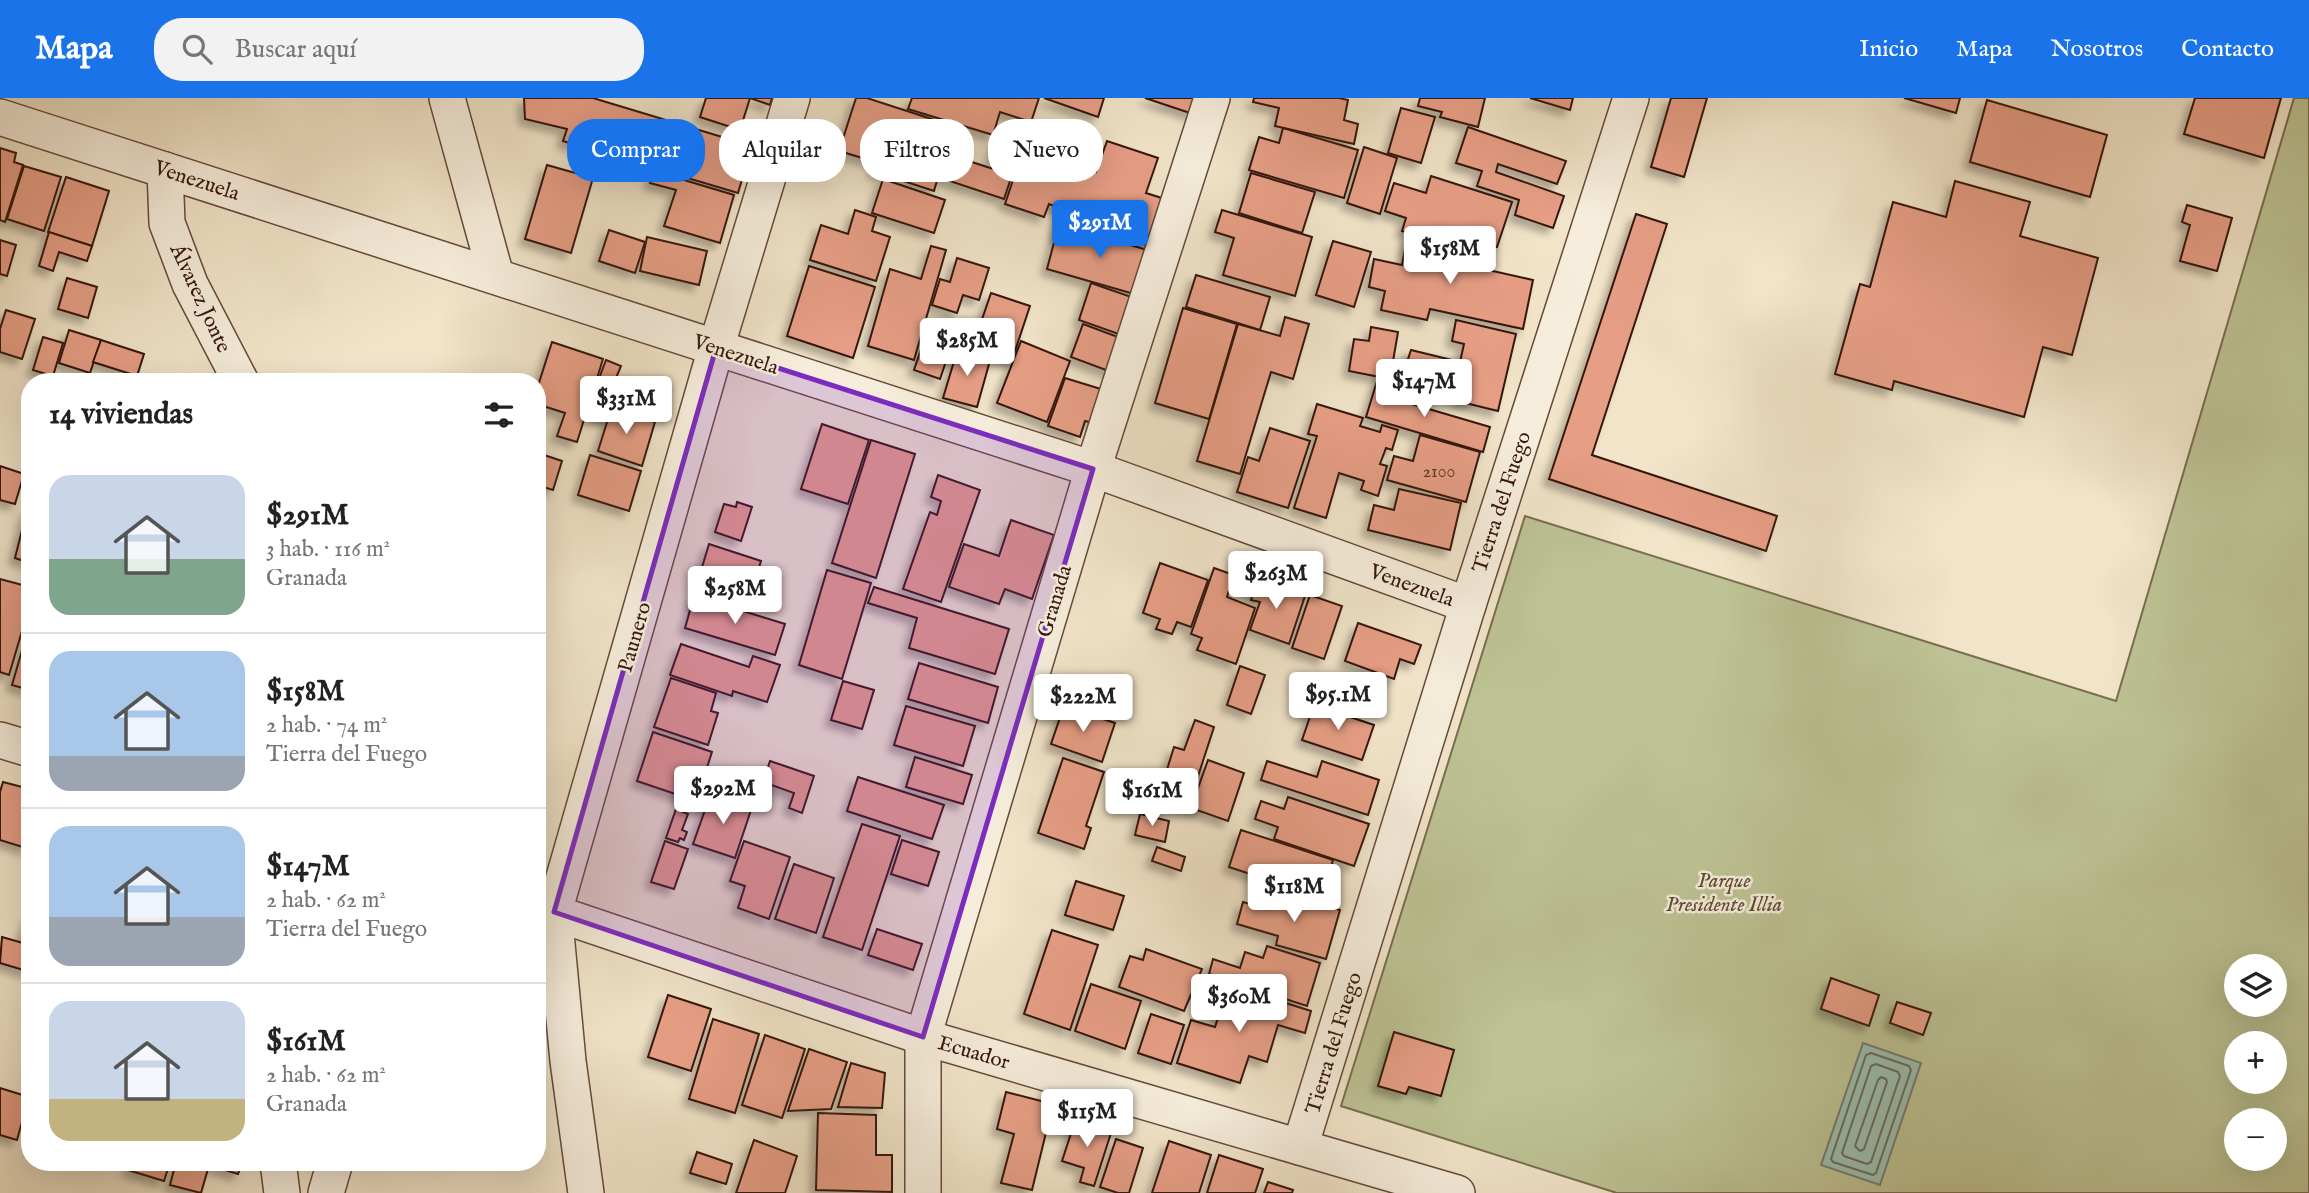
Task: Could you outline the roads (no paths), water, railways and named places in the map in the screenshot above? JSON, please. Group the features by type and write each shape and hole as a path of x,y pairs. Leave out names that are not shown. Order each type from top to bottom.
{"street":[{"path":"447,98 496,276"},
{"name":"Paunero","path":"546,905 792,98"},
{"name":"Granada","path":"923,1193 923,1037 1093,469 1212,98"},
{"name":"Tierra del Fuego","path":"1300,1147 1468,605 1631,98"},
{"name":"Venezuela","path":"0,117 1093,469 1468,605"},
{"name":"Álvarez Jonte","path":"165,170 167,223 190,284 236,373"},
{"path":"0,740 21,746"},
{"name":"Ecuador","path":"546,916 923,1037 1457,1193"},
{"path":"546,933 568,1061 586,1193"},
{"path":"279,1171 282,1193"},
{"path":"326,1193 332,1171"}],"water":[{"path":"1863,1043 1921,1063 1880,1185 1821,1165"}],"park label":[{"name":"Parque Presidente Illia","path":"1724,892"}]}
